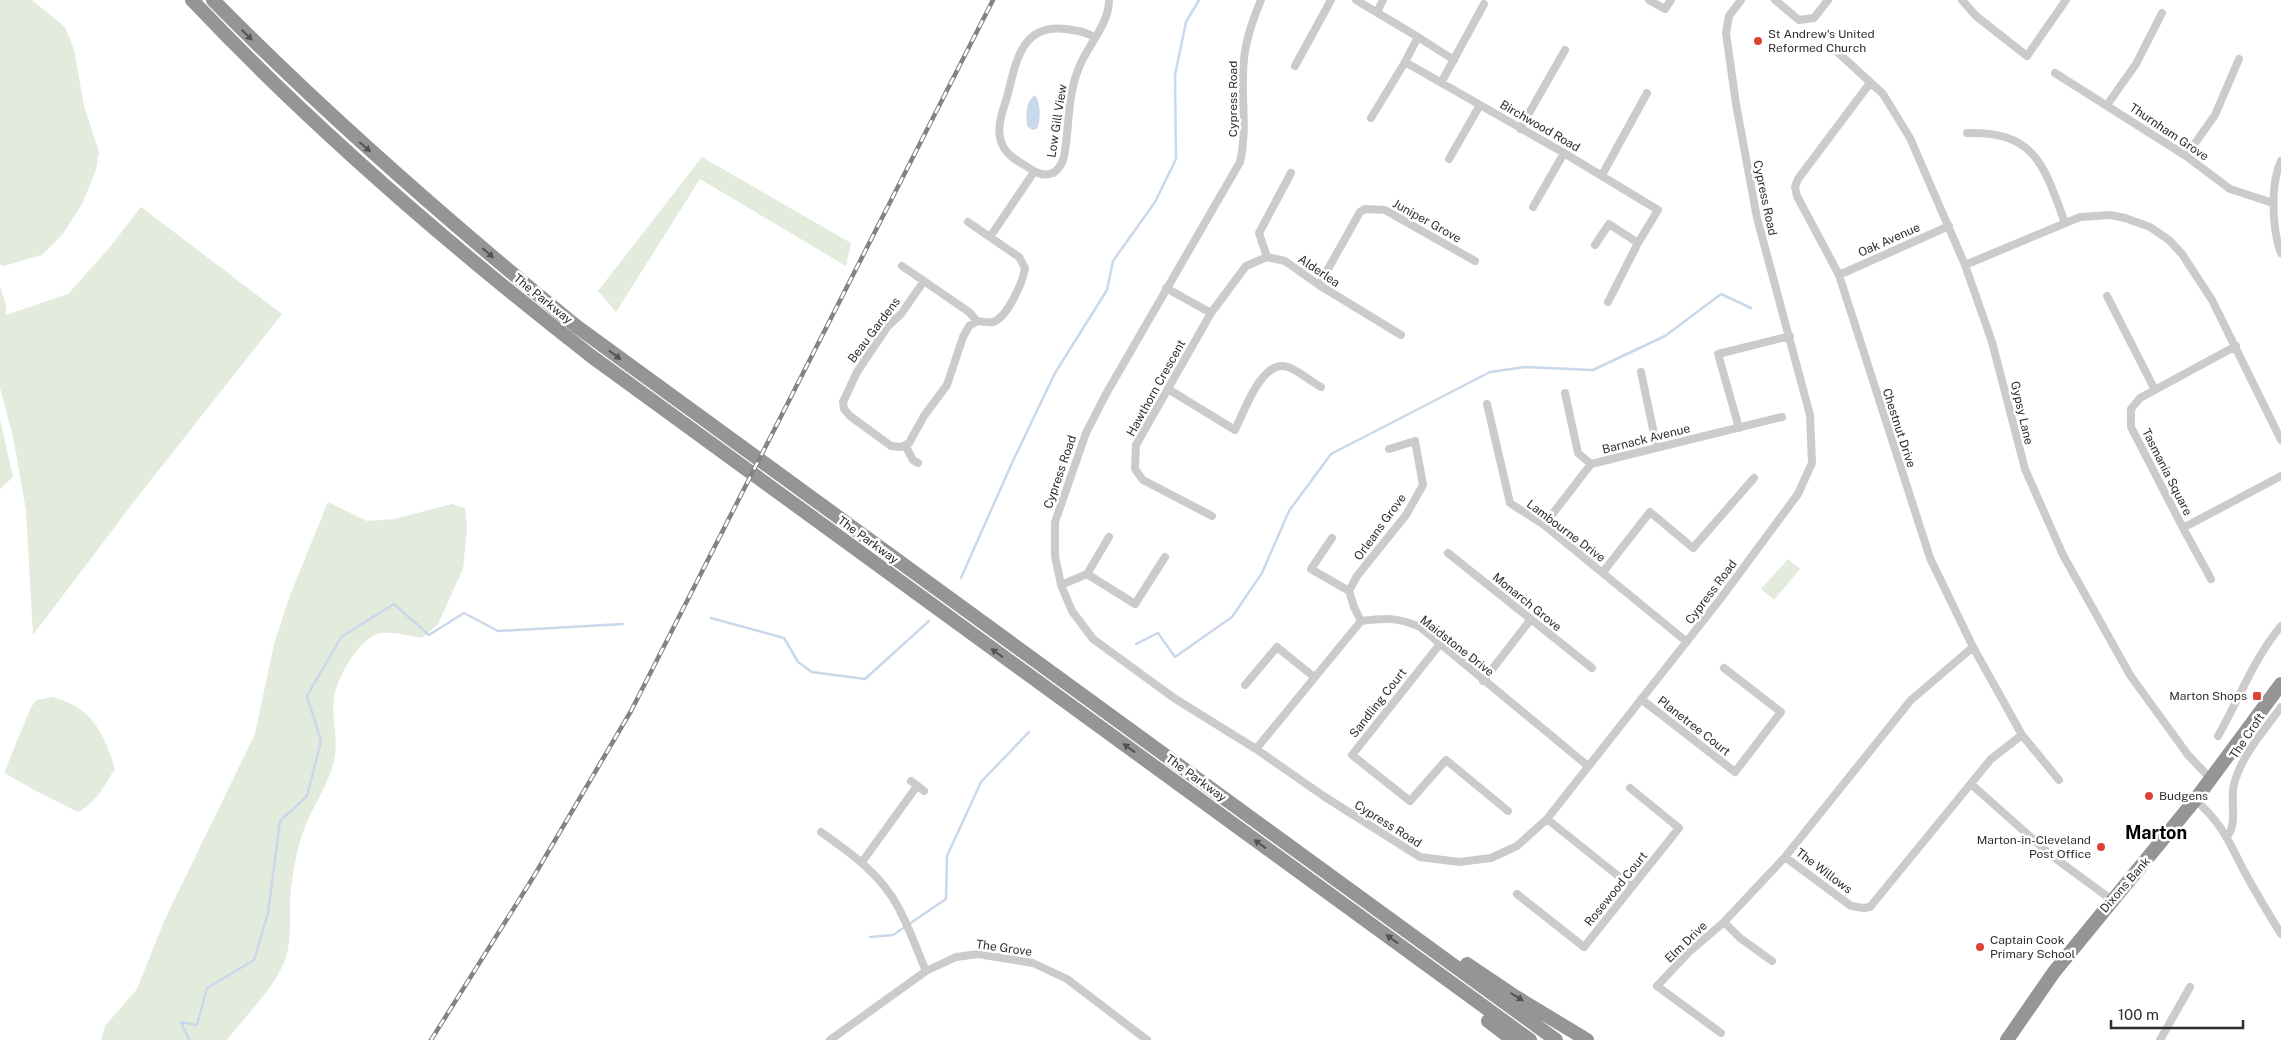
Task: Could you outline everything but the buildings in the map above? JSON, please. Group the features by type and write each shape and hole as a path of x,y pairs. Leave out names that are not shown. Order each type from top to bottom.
{"highway":[{"name":"The Parkway","path":"192,0 289,96 398,197 511,293 591,356 1530,1040"},
{"name":"The Parkway","path":"213,0 342,127 495,260 576,326 1556,1040"},
{"name":"Dixons Bank","path":"2007,1040 2054,972 2195,800 2281,684"},
{"path":"1415,938 1458,957 1516,997 1587,1040"},
{"path":"1420,960 1513,1040"}],"street":[{"name":"Low Gill View","path":"1095,38 1088,32 1058,28 1046,30 1034,34 1019,52 999,130 1003,146 1009,154 1034,172 1048,175 1058,171 1063,163 1074,81 1078,68 1095,38 1108,13 1109,0"},
{"name":"Cypress Road","path":"1261,0 1251,26 1244,59 1244,142 1240,162 1166,288 1086,433 1055,522 1055,556 1061,585 1072,611 1093,639 1181,702 1420,857 1460,862 1491,858 1517,846 1547,819 1686,642 1798,494 1812,463 1810,415 1790,336 1756,218 1736,104 1726,33 1729,16 1740,0"},
{"path":"1294,66 1331,0"},
{"path":"1356,0 1454,60"},
{"path":"1377,12 1383,0"},
{"path":"1649,0 1665,9 1671,0"},
{"path":"1775,0 1799,20 1814,18 1828,0"},
{"path":"1962,0 1976,16 2028,56 2066,0"},
{"path":"1441,83 1484,4"},
{"path":"2107,104 2136,64 2162,13"},
{"path":"1372,118 1406,62 1418,37"},
{"name":"Gypsy Lane","path":"1832,47 1883,94 1910,138 1965,265 1992,342 2025,469 2063,555 2130,675 2188,754 2210,778"},
{"path":"1520,129 1565,50"},
{"path":"2186,156 2215,115 2240,59"},
{"name":"Birchwood Road","path":"1406,62 1564,153 1658,210 1638,243 1608,302"},
{"name":"Thurnham Grove","path":"2056,73 2186,156 2230,189 2272,203"},
{"name":"Chestnut Drive","path":"1870,83 1798,179 1795,187 1797,196 1839,275 1930,558 1973,646 2022,735 2059,780"},
{"path":"1602,176 1647,93"},
{"path":"1449,159 1480,105"},
{"path":"1967,133 1988,132 2025,144 2036,156 2053,190 2065,223"},
{"path":"1533,207 1564,153"},
{"path":"2281,161 2272,203 2281,253"},
{"path":"990,237 1034,172"},
{"path":"1166,288 1211,313 1246,266 1267,257 1259,233 1291,173"},
{"name":"Juniper Grove","path":"1319,285 1360,212 1365,209 1385,210 1475,261"},
{"path":"1965,265 2080,218 2110,215 2150,227 2169,240 2193,270 2236,346 2281,440"},
{"path":"918,464 913,460 905,445 947,385 962,337 969,326 977,321 994,321 1001,318 1009,308 1024,272 1019,257 968,222"},
{"path":"1595,245 1609,224 1638,243"},
{"name":"Oak Avenue","path":"1839,275 1949,226"},
{"name":"Alderlea","path":"1267,257 1285,261 1319,285 1401,335"},
{"path":"902,266 969,312 977,321"},
{"name":"Beau Gardens","path":"905,445 891,446 850,416 844,409 843,402 857,372 888,326 899,317 924,281"},
{"path":"2107,296 2154,388"},
{"name":"Hawthorn Crescent","path":"1211,313 1136,445 1135,469 1143,480 1212,516"},
{"path":"1739,428 1718,354 1790,336"},
{"name":"Tasmania Square","path":"2236,346 2154,388 2134,403 2129,418 2131,427 2183,528 2281,476"},
{"path":"1168,389 1235,430 1262,376 1273,368 1286,366 1321,387"},
{"path":"1641,372 1657,448"},
{"path":"1565,393 1578,453 1591,464"},
{"name":"Lambourne Drive","path":"1488,404 1510,503 1544,525 1686,642"},
{"name":"Barnack Avenue","path":"1544,525 1591,464 1782,417"},
{"name":"Orleans Grove","path":"1349,591 1357,576 1406,515 1423,485 1415,441 1389,449"},
{"path":"1602,572 1650,512 1693,548 1754,478"},
{"path":"2183,528 2211,579"},
{"path":"1061,585 1087,574 1109,537"},
{"path":"1256,749 1361,621 1349,591 1311,569 1332,538"},
{"name":"Monarch Grove","path":"1448,553 1592,668"},
{"path":"1087,574 1135,604 1165,557"},
{"name":"Maidstone Drive","path":"1361,621 1386,617 1406,621 1420,627 1588,766"},
{"path":"1484,681 1531,619"},
{"path":"2229,738 2220,734 2243,687 2272,637 2281,626"},
{"name":"Sandling Court","path":"1440,644 1352,755 1410,801 1446,760 1508,811"},
{"name":"The Willows","path":"1973,646 1911,700 1785,857 1851,906 1870,907 1992,759 2022,735"},
{"path":"1244,685 1277,647 1314,677"},
{"name":"Planetree Court","path":"1641,699 1735,772 1781,712 1724,668"},
{"name":"The Croft","path":"2228,836 2234,826 2231,801 2239,767 2281,707"},
{"path":"862,862 921,788 911,780"},
{"path":"1971,784 2052,856 2112,900"},
{"name":"Rosewood Court","path":"1517,894 1584,948 1679,828 1630,788"},
{"path":"2195,800 2212,814 2228,836 2249,880 2281,934"},
{"path":"1547,819 1632,887"},
{"path":"821,832 862,862 893,900 905,922 926,971"},
{"name":"Elm Drive","path":"1721,1033 1657,986 1689,952 1724,922 1785,857"},
{"path":"1724,922 1740,938 1772,961"},
{"name":"The Grove","path":"830,1040 926,971 944,962 968,954 1033,963 1067,979 1147,1040"},
{"path":"2160,1040 2190,987"}],"green space":[{"path":"0,0 32,0 65,27 74,49 84,106 99,152 96,170 82,204 62,235 42,255 3,266 0,265"},
{"path":"702,157 851,243 846,266 700,179 616,312 598,291"},
{"path":"141,207 282,314 139,495 33,635 26,510 13,437 0,388 0,287 6,304 6,315 68,294 110,247"},
{"path":"0,419 13,477 0,489"},
{"path":"328,502 367,521 394,519 452,504 465,508 467,528 463,569 438,624 422,638 388,633 377,634 363,644 343,671 333,705 336,748 333,764 307,822 295,863 290,898 289,938 286,958 277,977 264,996 227,1040 101,1040 105,1026 137,989 165,919 255,734 274,644 290,595"},
{"path":"1788,559 1800,569 1774,600 1761,589"},
{"path":"52,697 77,707 94,723 101,733 115,769 91,803 78,812 4,773 31,707 37,700"}],"water":[{"path":"1035,95 1040,116 1037,129 1032,130 1027,126 1026,113 1029,101"}],"waterway":[{"path":"961,578 1012,463 1055,373 1107,290 1113,261 1155,202 1176,159 1175,75 1186,22 1199,0"},
{"path":"1136,644 1158,633 1175,657 1232,617 1262,573 1289,511 1331,454 1490,372 1525,367 1593,370 1665,336 1721,294 1751,308"},
{"path":"189,1040 181,1022 197,1025 207,988 254,960 268,913 280,821 307,796 321,741 307,696 341,637 394,604 429,635 464,613 498,631 623,624"},
{"path":"711,618 784,638 798,662 812,672 865,679 929,621"},
{"path":"870,937 893,935 946,899 947,856 981,782 1029,732"}],"railway":[{"path":"431,1040 534,876 631,711 993,0"}],"place":[{"name":"St Andrew's United Reformed Church","path":"1758,41"},
{"name":"Marton Shops","path":"2257,696"},
{"name":"Budgens","path":"2149,796"},
{"name":"Marton-in-Cleveland Post Office","path":"2101,847"},
{"name":"Captain Cook Primary School","path":"1980,947"}],"district":[{"name":"Marton","path":"2156,833"}]}
